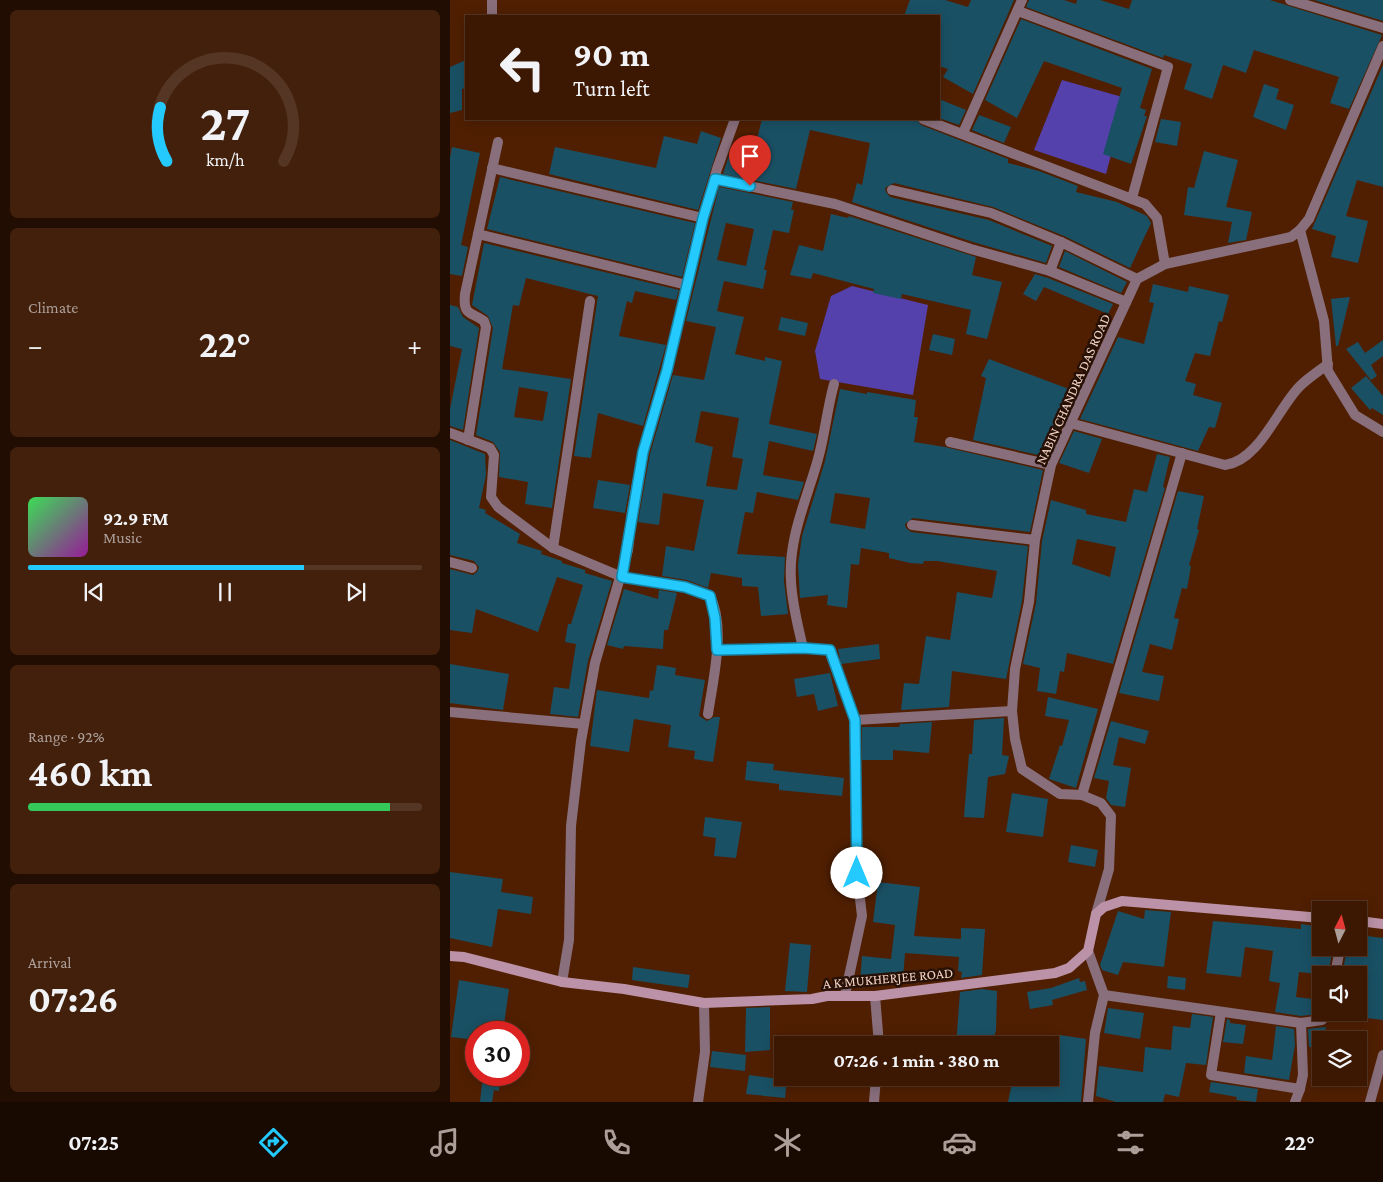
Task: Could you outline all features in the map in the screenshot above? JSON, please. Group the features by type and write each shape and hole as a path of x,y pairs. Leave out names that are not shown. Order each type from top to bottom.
{"street":[{"path":"492,0 492,15"},
{"path":"963,133 1022,0"},
{"path":"1290,0 1383,28"},
{"path":"1018,11 1168,67 1132,198"},
{"path":"892,190 990,213 1062,242 1137,279 1164,264 1282,239 1300,230 1309,219 1383,46"},
{"path":"562,982 569,940 571,826 584,724 596,663 622,577 643,452 667,370 703,218 735,120"},
{"path":"926,120 1145,204 1157,218 1164,264"},
{"path":"468,440 486,327 484,322 472,316 464,307 498,142"},
{"path":"492,168 703,218"},
{"path":"715,179 835,204 971,250 1050,271 1126,302"},
{"path":"1300,230 1324,321 1328,372 1355,415 1383,432"},
{"path":"478,234 687,285"},
{"path":"1050,271 1062,242"},
{"name":"NABIN CHANDRA DAS ROAD","path":"1096,914 1109,869 1111,816 1101,803 1082,795 1060,794 1022,769 1012,711 1015,669 1029,602 1035,540 1051,466 1137,279"},
{"path":"552,548 590,301"},
{"path":"1070,423 1225,465 1235,464 1252,450 1300,386 1328,364"},
{"path":"803,648 792,589 792,554 796,531 819,457 825,414 834,384"},
{"path":"450,433 490,448 494,455 491,496 498,507 552,548 622,577 685,587 710,596 715,618 717,650 708,714"},
{"path":"950,442 1051,466"},
{"path":"1082,795 1182,454"},
{"path":"912,525 1035,540"},
{"path":"450,562 472,568"},
{"path":"717,650 803,648 830,650 855,720 857,873 862,916 845,995"},
{"path":"855,720 1012,711"},
{"path":"450,712 584,724"},
{"path":"1088,1102 1095,1033 1104,995 1088,951 1096,914 1104,907 1122,901 1312,917"},
{"path":"1368,922 1383,924"},
{"name":"A K MUKHERJEE ROAD","path":"450,956 464,957 562,982 624,989 704,1003 812,999 845,995 875,996 1055,973 1069,968 1088,951"},
{"path":"1104,995 1301,1023 1315,1021"},
{"path":"875,996 878,1036"},
{"path":"698,1102 705,1052 704,1003"},
{"path":"1221,1012 1211,1075 1300,1089"},
{"path":"1295,1102 1300,1089 1302,1075 1301,1023"},
{"path":"1370,1102 1383,1055"},
{"path":"874,1102 875,1086"}],"shaded area":[{"path":"1062,80 1126,98 1106,174 1034,150"},
{"path":"852,286 928,305 913,395 820,379 815,351 831,296"}],"building":[{"path":"910,0 945,0 968,7 971,0 1014,0 973,94 943,77 948,69 940,66 940,15 904,15"},
{"path":"1029,0 1064,0 1076,4 1077,0 1100,0 1129,9 1132,0 1270,0 1382,35 1349,109 1330,103 1339,77 1254,50 1246,73 1223,65 1212,99 1184,89 1192,64 1164,55 1163,58 1026,7"},
{"path":"1314,0 1383,0 1383,21"},
{"path":"1021,19 1152,69 1140,108 1146,110 1144,116 1147,116 1131,164 1103,154 1122,88 1044,61 1017,118 985,100"},
{"path":"465,60 465,88 462,89 462,110 450,113 450,67"},
{"path":"1383,65 1383,187 1357,180 1346,216 1368,221 1358,263 1331,257 1336,236 1312,229"},
{"path":"1264,84 1279,89 1276,99 1294,105 1286,130 1253,117"},
{"path":"940,99 966,110 959,125 940,118"},
{"path":"979,115 1011,127 1004,143 972,130"},
{"path":"1161,119 1181,122 1177,146 1155,142"},
{"path":"762,120 917,120 921,125 1008,159 1008,163 1039,171 1078,186 1076,192 1117,202 1147,216 1151,223 1130,268 1064,236 993,207 894,183 885,188 890,197 989,220 1052,246 1046,263 973,242 852,202 857,183 862,185 870,143 810,130 796,189 723,174 732,146 754,151"},
{"path":"701,131 721,138 698,210 549,174 555,147 656,168 664,136 697,144"},
{"path":"452,147 480,153 461,245 468,247 462,276 450,274 450,157"},
{"path":"1204,151 1238,160 1226,207 1252,212 1246,240 1228,243 1232,222 1184,215 1188,187 1194,188"},
{"path":"500,177 695,223 682,277 487,229"},
{"path":"719,187 793,202 791,210 794,210 789,233 773,230 764,270 767,270 763,289 724,281 717,311 744,317 735,354 765,361 765,357 782,361 769,424 817,434 813,451 769,441 763,475 804,482 798,500 757,492 753,513 745,512 737,554 785,557 784,581 788,614 761,616 758,587 742,586 742,578 711,573 708,588 687,580 662,576 666,546 694,551 704,500 663,493 659,525 638,522 650,454 673,375 704,380 716,327 686,321","holes":["726,223 754,229 746,266 717,260","701,411 739,418 732,457 743,459 737,490 706,486 713,447 695,442"]},
{"path":"831,214 848,218 849,216 976,257 972,275 1002,282 987,339 966,334 971,310 902,294 901,299 873,293 874,289 813,273 811,279 790,275 799,245 823,251"},
{"path":"484,243 679,290 676,300 635,291 632,303 627,301 619,336 666,345 643,426 598,413 591,458 574,456 598,296 526,278 519,306 513,305 502,369 571,379 552,508 525,504 528,482 499,477 500,452 493,442 476,435 493,328 488,316 472,305","holes":["519,387 548,392 543,421 514,417"]},
{"path":"1065,251 1127,282 1121,293 1059,267"},
{"path":"1035,274 1113,304 1108,314 1044,287 1036,301 1023,294"},
{"path":"1153,284 1188,292 1189,286 1229,295 1222,322 1219,321 1210,356 1195,353 1185,381 1196,384 1193,395 1222,403 1215,428 1209,427 1198,451 1080,419 1118,337 1144,344 1154,303 1149,302"},
{"path":"1350,297 1338,346 1336,346 1331,299"},
{"path":"450,305 458,307 463,317 479,328 463,430 450,426 450,409 462,349 450,346"},
{"path":"781,317 808,323 805,336 778,330"},
{"path":"933,334 955,339 952,355 929,350"},
{"path":"1383,340 1383,356 1371,365 1377,376 1371,380 1346,349 1358,342 1365,353"},
{"path":"989,359 1077,392 1047,457 973,440 986,378 981,376"},
{"path":"1366,376 1383,396 1383,415 1372,408 1370,410 1351,388"},
{"path":"840,389 916,400 914,417 918,417 914,442 945,447 1043,470 1030,532 913,518 905,524 906,528 911,532 1028,546 1022,601 1006,679 952,671 949,707 901,710 904,683 919,684 926,636 950,640 957,592 992,598 997,571 937,561 924,561 923,564 910,563 889,558 889,553 861,548 859,565 851,564 847,608 827,605 828,595 800,598 798,565 802,536 825,461","holes":["835,493 870,498 865,529 830,523"]},
{"path":"1074,431 1102,439 1089,473 1059,463"},
{"path":"450,440 485,454 486,475 479,508 486,510 485,513 520,534 517,543 542,551 541,554 585,570 585,573 612,581 588,661 578,717 550,714 554,687 569,689 576,644 565,642 568,624 571,624 583,585 557,577 538,632 476,609 472,633 450,630 450,569 473,575 479,567 474,561 450,555"},
{"path":"1157,454 1170,457 1163,487 1165,488 1113,664 1067,653 1064,672 1060,671 1056,694 1037,691 1040,668 1023,664 1036,603 1042,541 1051,500 1086,510 1086,514 1126,522 1134,489 1147,492","holes":["1077,539 1116,547 1110,577 1072,564"]},
{"path":"598,480 630,485 625,513 593,508"},
{"path":"1178,491 1204,496 1197,529 1199,530 1189,565 1191,566 1187,589 1182,588 1174,618 1179,619 1172,650 1150,644 1142,672 1164,676 1159,701 1119,693"},
{"path":"624,589 658,599 659,590 677,593 668,630 664,630 663,649 624,646 623,649 607,645"},
{"path":"879,644 880,659 841,664 838,649"},
{"path":"450,664 509,674 503,710 450,703"},
{"path":"657,665 676,668 675,675 705,680 699,716 707,721 714,717 720,717 713,762 694,759 695,751 668,747 671,725 634,719 629,752 590,746 597,690 649,698 650,690 653,691"},
{"path":"830,673 838,706 818,711 814,694 797,697 794,679"},
{"path":"1048,697 1098,709 1076,788 1049,779 1060,745 1062,746 1069,720 1045,716"},
{"path":"1004,718 1002,755 1009,756 1005,774 988,777 984,818 964,817 974,720"},
{"path":"1111,721 1149,731 1145,744 1119,737 1113,765 1131,768 1125,807 1111,805 1106,798 1109,781 1094,778"},
{"path":"932,722 929,753 893,750 893,760 862,760 862,727 899,727 900,724"},
{"path":"747,761 774,764 773,770 844,778 842,796 779,790 779,784 745,780"},
{"path":"1012,793 1048,799 1043,837 1006,832"},
{"path":"705,817 742,822 736,858 714,856 716,838 703,836"},
{"path":"1071,845 1098,850 1095,867 1068,862"},
{"path":"450,872 503,879 501,892 533,897 531,914 498,909 492,947 450,938"},
{"path":"878,882 920,887 914,936 961,939 961,928 985,929 982,975 961,978 962,972 958,971 959,957 905,953 903,978 884,977 884,985 860,983 862,956 891,959 895,925 873,922"},
{"path":"1145,910 1171,912 1164,967 1123,962 1118,975 1102,970 1100,965 1118,911 1144,919"},
{"path":"1213,921 1301,929 1301,924 1312,926 1312,956 1332,956 1330,966 1312,966 1312,973 1299,972 1296,997 1312,999 1312,1015 1301,1016 1275,1012 1280,983 1269,981 1273,951 1245,947 1241,977 1206,973"},
{"path":"1368,936 1383,938 1383,1020 1367,1018 1367,966 1344,966 1346,956 1368,956"},
{"path":"790,943 811,945 807,992 785,991"},
{"path":"633,967 690,975 688,988 632,980"},
{"path":"1168,976 1186,978 1185,990 1167,988"},
{"path":"1079,978 1080,982 1085,981 1087,990 1052,1000 1053,1005 1030,1009 1027,992 1051,988"},
{"path":"459,980 509,989 505,1021 465,1021 465,1039 451,1037"},
{"path":"982,989 997,991 994,1036 957,1036 960,992"},
{"path":"770,1007 770,1050 745,1052 746,1008"},
{"path":"1108,1008 1144,1013 1140,1039 1104,1033"},
{"path":"1192,1014 1213,1017 1206,1065 1186,1063 1179,1097 1165,1094 1163,1102 1116,1102 1096,1096 1099,1066 1143,1072 1145,1047 1171,1050 1173,1026 1190,1028"},
{"path":"1227,1019 1230,1020 1230,1023 1246,1025 1243,1044 1223,1042"},
{"path":"1276,1026 1294,1029 1295,1045 1289,1080 1244,1073 1246,1056 1272,1060"},
{"path":"1326,1027 1325,1031 1312,1031 1312,1047 1309,1047 1308,1029"},
{"path":"1060,1035 1086,1039 1081,1102 1008,1102 1011,1086 1059,1086"},
{"path":"712,1051 746,1055 745,1071 710,1067"},
{"path":"749,1075 774,1078 774,1086 786,1086 785,1098 746,1094"},
{"path":"1211,1082 1258,1089 1256,1102 1236,1100 1237,1097 1209,1092"},
{"path":"482,1086 499,1086 499,1091 494,1090 492,1102 480,1102"}],"route":[{"path":"750,186 715,179 703,218 667,370 643,452 622,577 685,587 710,596 715,618 717,650 803,648 830,650 855,720 857,873"}]}
